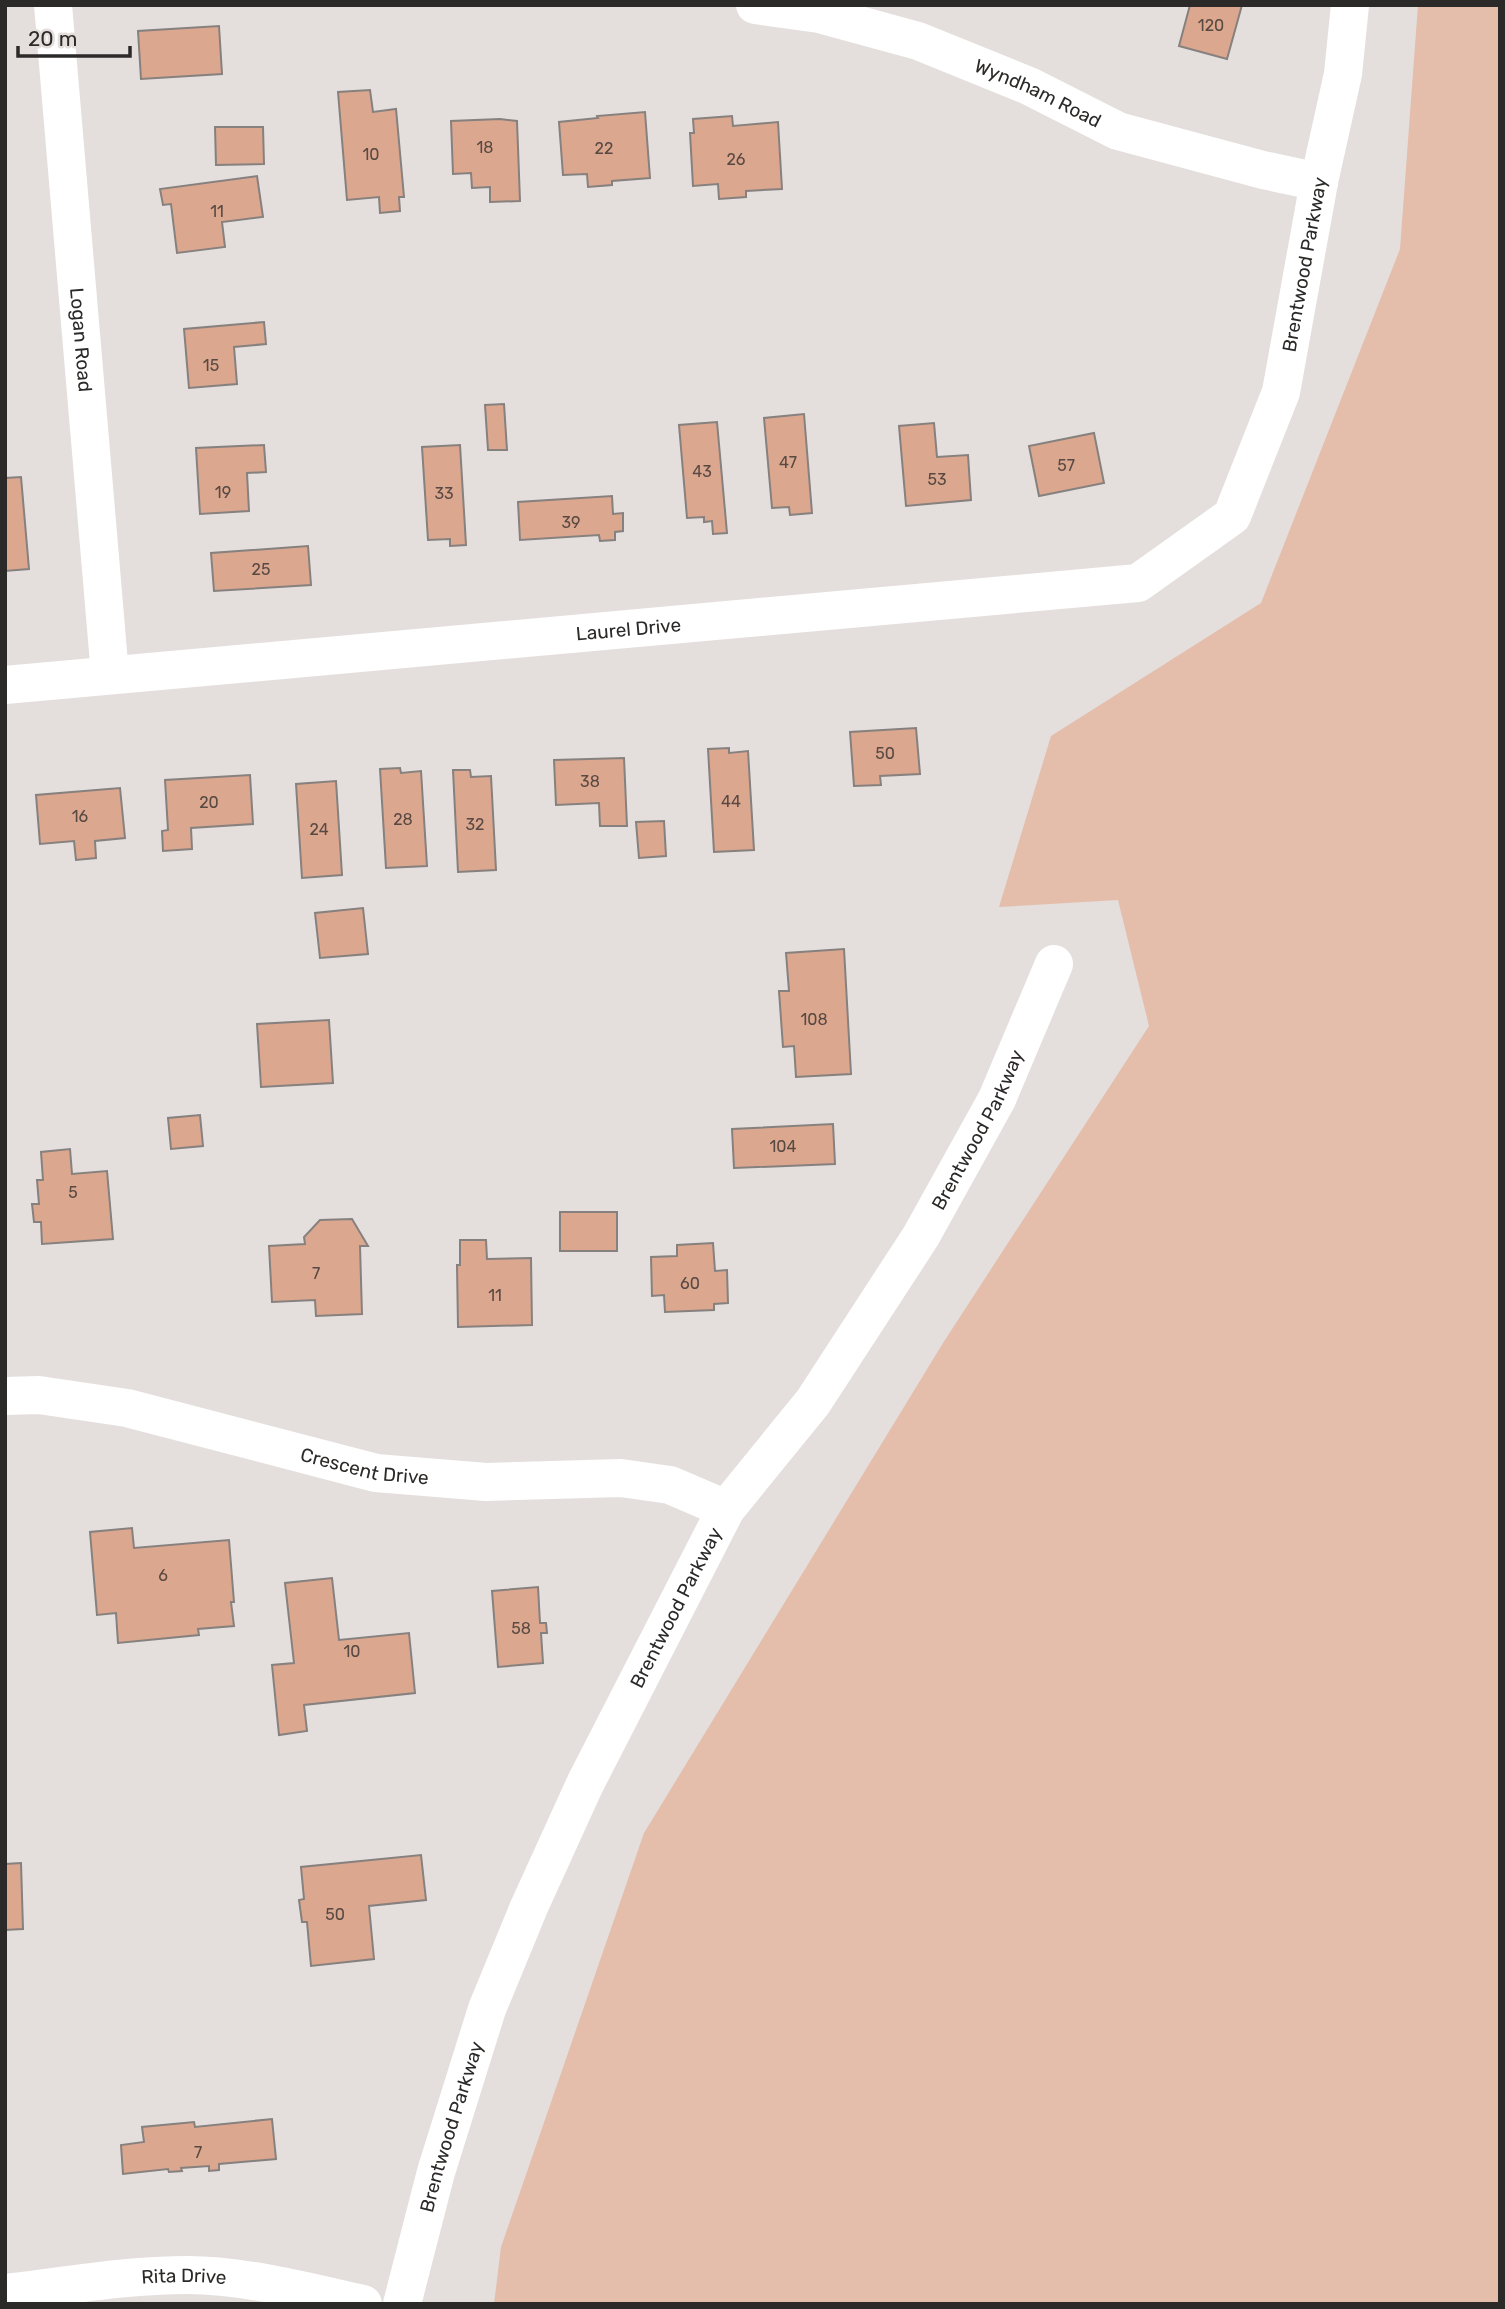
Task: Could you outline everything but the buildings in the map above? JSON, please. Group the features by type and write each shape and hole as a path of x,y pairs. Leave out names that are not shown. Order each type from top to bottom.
{"street":[{"name":"Logan Road","path":"53,5 110,675"},
{"name":"Wyndham Road","path":"755,5 819,14 918,41 1029,86 1118,131 1320,182"},
{"name":"Brentwood Parkway","path":"1232,516 1280,392 1343,74 1350,5"},
{"name":"Laurel Drive","path":"5,685 1138,583 1232,516"},
{"name":"Brentwood Parkway","path":"401,2304 436,2172 487,2009 585,1784 726,1509 813,1402 921,1236 997,1099 1054,964"},
{"name":"Crescent Drive","path":"5,1396 39,1395 127,1408 376,1474 486,1482 621,1478 670,1485 726,1509"},
{"name":"Rita Drive","path":"5,2293 125,2277 191,2275 266,2284 363,2304"}],"shaded area":[{"path":"1418,5 1500,5 1500,2304 494,2304 501,2247 644,1833 943,1343 1149,1026 1118,900 999,907 1051,736 1261,603 1400,249"}]}
